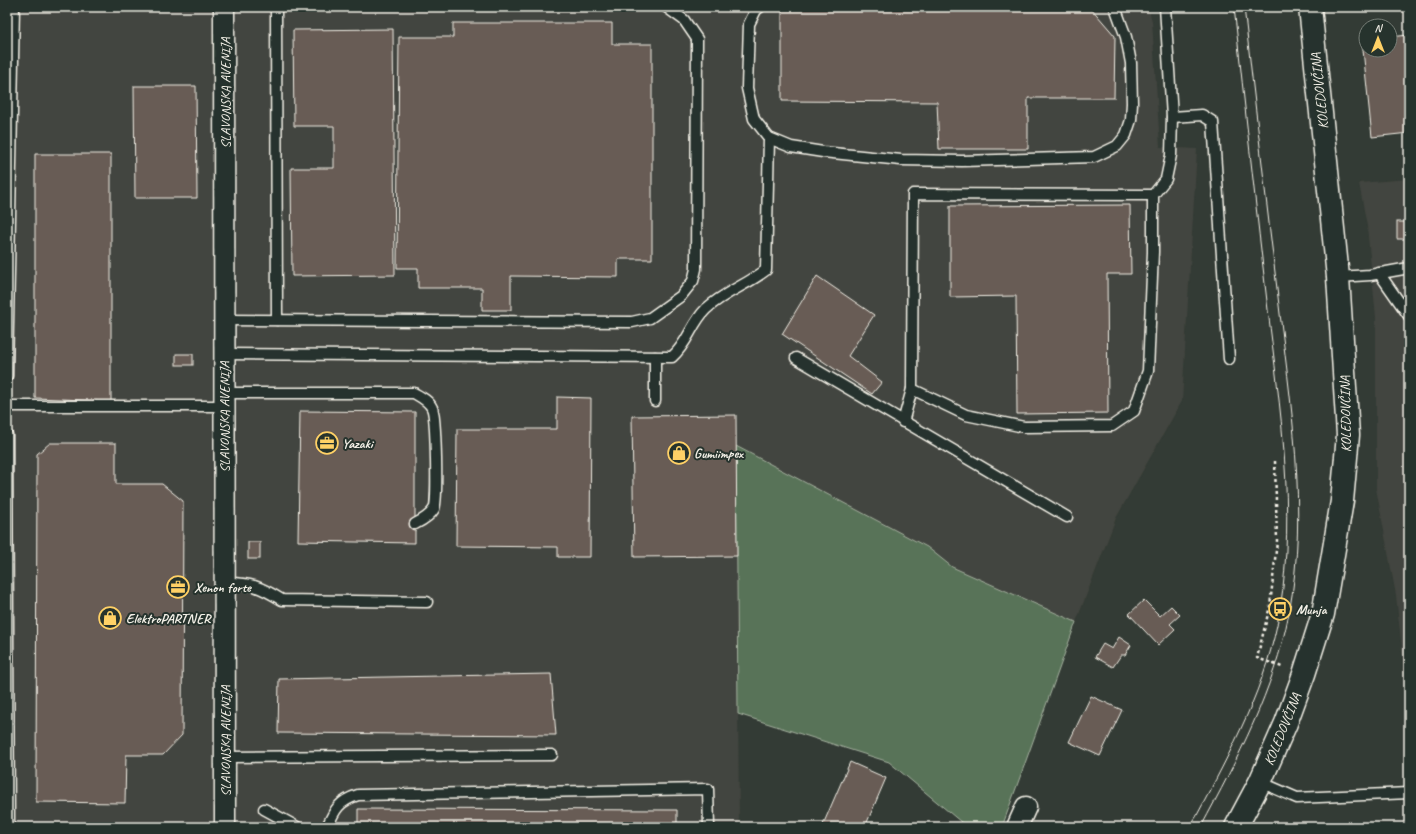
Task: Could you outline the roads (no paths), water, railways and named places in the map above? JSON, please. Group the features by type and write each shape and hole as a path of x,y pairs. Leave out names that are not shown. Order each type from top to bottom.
{"street":[{"name":"SLAVONSKA AVENIJA","path":"224,7 226,320 224,399 225,827"},
{"name":"KOLEDOVČINA","path":"1236,827 1260,782 1286,723 1323,614 1342,501 1348,435 1338,277 1310,7"},
{"path":"1017,827 1026,807"}],"lane":[{"path":"7,376 14,7"},
{"path":"276,7 277,320"},
{"path":"226,320 632,322 650,318 667,308 681,296 693,281 696,269 697,39 684,20 666,7"},
{"path":"760,7 756,10 750,24 747,88 754,120 768,138 791,147 823,152 901,160 962,161 1094,157 1117,146 1126,135 1131,120 1131,63 1126,37 1115,7"},
{"path":"912,389 966,415 1024,427 1112,426 1134,411 1148,371 1153,252 1153,195 1166,179 1171,155 1172,117 1165,7"},
{"path":"1172,117 1202,115 1213,122 1229,359"},
{"path":"225,354 672,357 683,347 691,328 706,309 725,294 754,280 766,270 768,138"},
{"path":"903,422 912,389 913,194 1153,195"},
{"path":"1338,277 1379,274 1409,268"},
{"path":"1379,274 1409,316"},
{"path":"655,357 655,401"},
{"path":"796,358 1067,517"},
{"path":"7,406 414,393 426,400 433,409 436,446 435,508 428,516 415,524"},
{"path":"7,435 9,827"},
{"path":"224,583 240,582 263,588 282,600 427,602"},
{"path":"225,757 552,755"},
{"path":"1260,782 1297,798 1409,793"},
{"path":"327,827 334,812 344,800 358,795 708,790 708,827"},
{"path":"264,809 297,827"}],"tram line":[{"path":"1189,827 1196,817 1235,742 1257,690 1267,663 1274,636 1280,609 1285,572 1287,534 1281,422 1234,7"},
{"path":"1201,827 1241,749 1264,696 1282,641 1289,613 1295,574 1297,534 1296,455 1244,7"}],"place":[{"name":"Yazaki","path":"327,443"},
{"name":"Gumiimpex","path":"679,453"},
{"name":"Xenon forte","path":"178,587"},
{"name":"Munja","path":"1280,609"},
{"name":"ElektroPARTNER","path":"110,618"}]}
